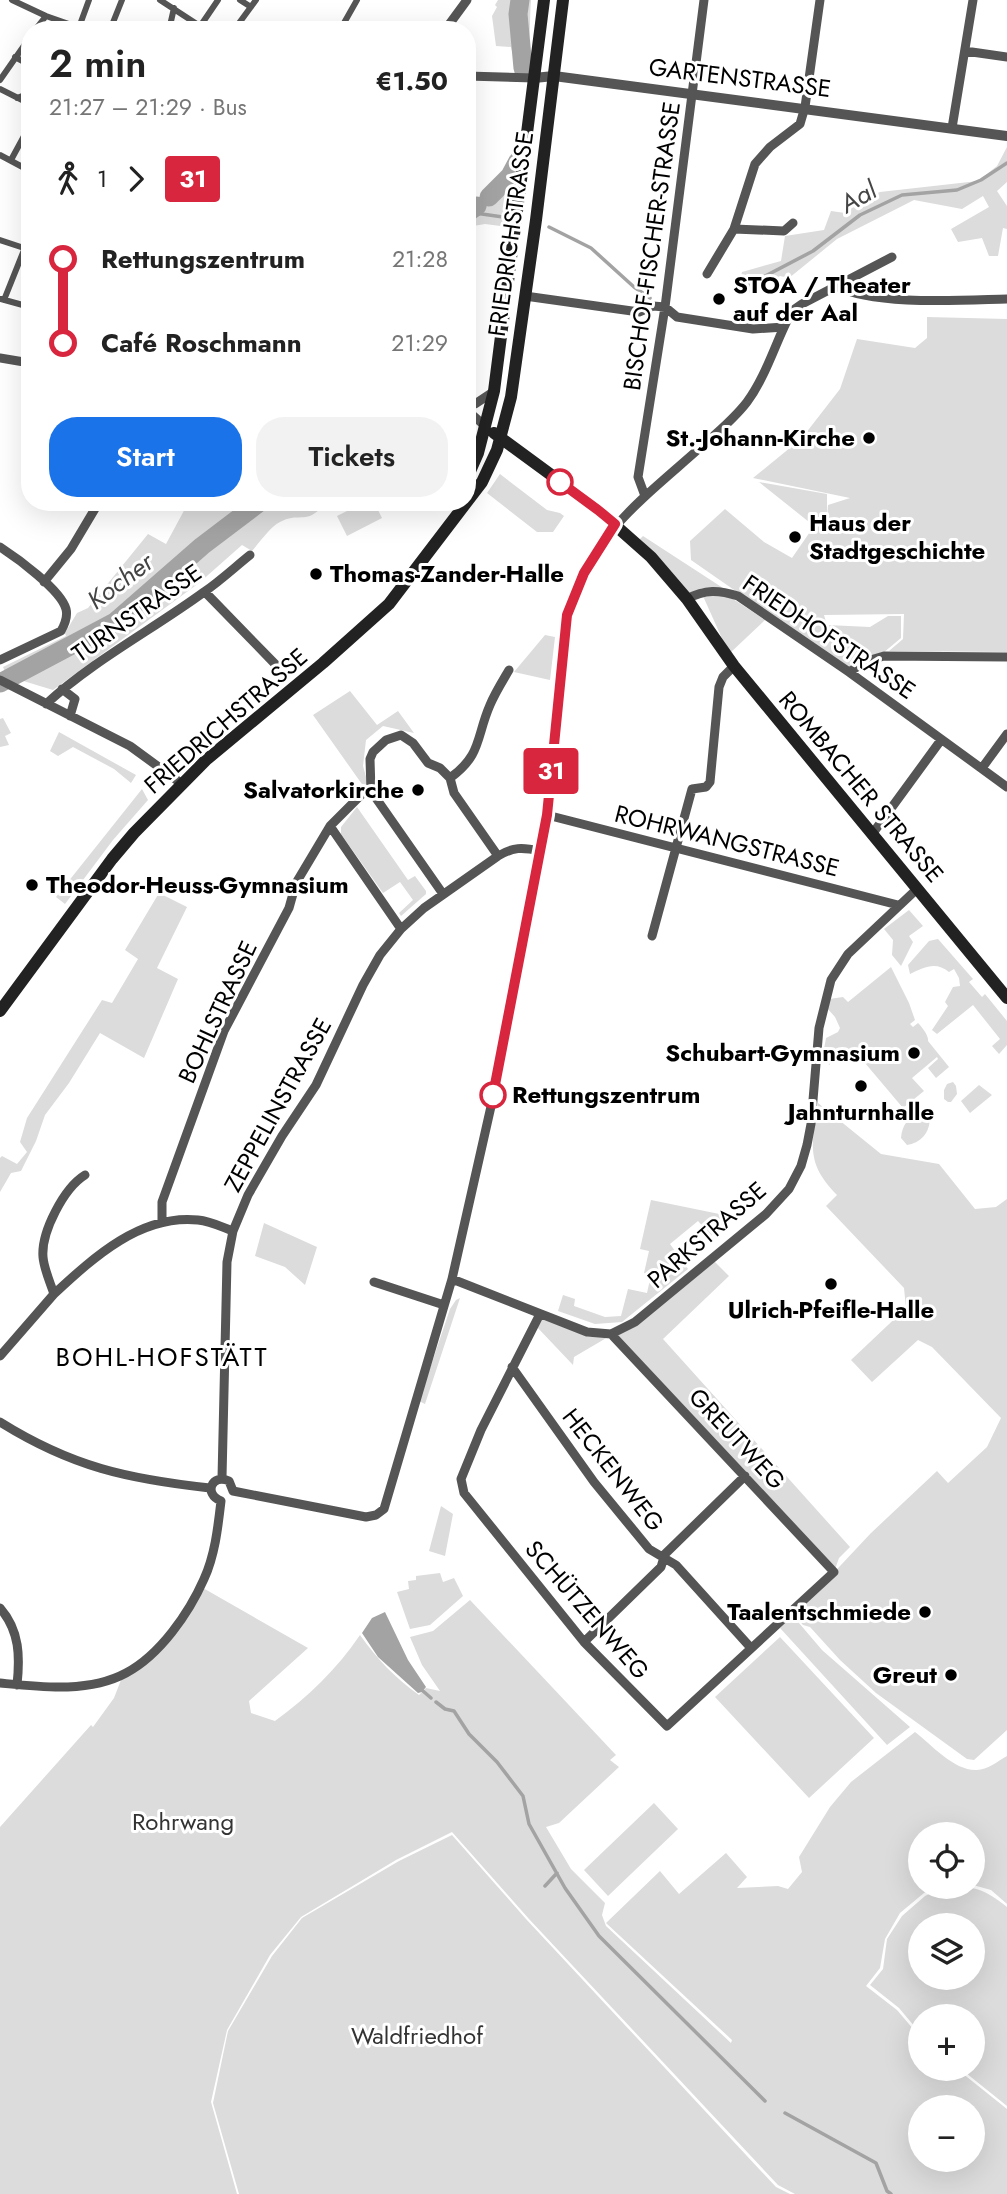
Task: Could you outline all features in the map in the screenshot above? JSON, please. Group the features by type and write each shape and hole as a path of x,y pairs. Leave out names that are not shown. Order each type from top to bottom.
{"main road":[{"name":"FRIEDRICHSTRASSE","path":"476,454 486,427 495,386 544,0"},
{"name":"FRIEDRICHSTRASSE","path":"476,490 500,439 512,387 563,0"},
{"path":"495,386 505,391 512,387"},
{"path":"486,427 598,510 651,557 687,599"},
{"name":"FRIEDRICHSTRASSE","path":"439,539 452,511"},
{"name":"FRIEDRICHSTRASSE","path":"0,1010 112,859 206,760 390,604 460,511"},
{"name":"ROMBACHER STRASSE","path":"687,599 734,666 1005,991"}],"street":[{"path":"12,0 34,6 46,16 59,21"},
{"path":"83,21 89,0"},
{"path":"114,21 122,0"},
{"path":"160,0 195,21"},
{"path":"206,21 218,0"},
{"path":"240,0 251,7"},
{"path":"241,21 256,0"},
{"path":"345,21 356,0"},
{"path":"452,21 467,0"},
{"name":"BISCHOF-FISCHER-STRASSE","path":"645,496 638,477 665,307 704,0"},
{"path":"707,274 734,229 755,164 770,147 800,124 805,107 820,0"},
{"path":"952,128 973,0"},
{"path":"171,21 174,8"},
{"path":"42,21 46,16"},
{"path":"0,80 21,49"},
{"path":"965,51 1007,57"},
{"path":"15,57 21,60"},
{"name":"GARTENSTRASSE","path":"476,76 554,76 805,107 1007,136"},
{"path":"0,89 21,100"},
{"path":"11,160 21,142"},
{"path":"0,155 21,166"},
{"path":"734,229 784,231 793,223"},
{"path":"0,240 21,245"},
{"path":"21,257 2,299 21,304"},
{"path":"233,1491 366,1517 380,1513 453,1279 492,1102 547,815 567,615 584,573 615,525 730,422 748,400 760,381 792,312 892,257"},
{"path":"836,286 850,293 905,299 1007,299"},
{"path":"525,296 639,312 653,306 665,307 677,317 753,330 783,327"},
{"path":"0,358 21,362"},
{"path":"476,404 485,399 495,386"},
{"path":"476,419 486,427"},
{"path":"44,582 71,549 94,511"},
{"path":"0,547 44,582 67,610 66,622 61,631 0,660"},
{"name":"TURNSTRASSE","path":"46,704 62,689 205,592 250,555"},
{"name":"FRIEDHOFSTRASSE","path":"687,599 697,593 711,590 738,596 849,672 1007,787"},
{"path":"205,592 277,666"},
{"path":"849,672 867,661 884,656 1007,657"},
{"path":"652,936 692,789 706,787 710,782 719,687 723,677 734,666"},
{"path":"450,778 473,755 489,706 509,670"},
{"path":"0,680 130,746 182,784"},
{"path":"62,689 75,699 70,716"},
{"path":"982,768 1007,734"},
{"path":"443,894 372,791 370,759 373,752 386,740 401,735 414,743 428,763 440,768 450,778 454,793 498,856"},
{"path":"873,833 941,740"},
{"name":"BOHLSTRASSE","path":"162,1221 162,1202 224,1031 289,908 296,883 330,826 362,794 372,791"},
{"name":"ROHRWANGSTRASSE","path":"547,815 898,905"},
{"path":"330,826 401,929"},
{"name":"ZEPPELINSTRASSE","path":"222,1478 227,1262 233,1231 259,1174 316,1085 371,970 401,929 443,894 498,856 522,847 540,851"},
{"name":"PARKSTRASSE","path":"611,1334 635,1322 766,1214 789,1189 801,1166 807,1145 819,1028 831,980 848,954 918,888"},
{"path":"54,1294 43,1255 45,1240 68,1188 85,1175"},
{"path":"0,1356 54,1294 86,1265 134,1232 162,1221 199,1220 233,1231"},
{"path":"453,1279 587,1332 611,1334"},
{"path":"374,1282 444,1305"},
{"name":"SCHÜTZENWEG","path":"540,1314 481,1430 461,1479 464,1493 584,1642 667,1726 834,1572"},
{"name":"GREUTWEG","path":"611,1334 834,1572"},
{"name":"HECKENWEG","path":"512,1367 594,1482 649,1549 676,1565 751,1648"},
{"path":"0,1422 48,1449 108,1472 149,1481 211,1488"},
{"path":"584,1642 661,1567 664,1557 745,1476"},
{"path":"222,1478 229,1481 233,1491 229,1499 221,1501 213,1496 211,1488 215,1480 222,1478"},
{"path":"0,1684 61,1687 94,1683 127,1672 148,1657 178,1622 205,1578 212,1557 221,1501"},
{"path":"0,1608 18,1640 20,1658 17,1685"}],"green space":[{"path":"498,0 531,0 529,42 523,67 516,67 511,47 496,46 492,16"},
{"path":"1007,147 1007,182 997,191 1007,206 1007,229 1003,228 998,256 989,256 982,238 958,242 951,229 989,207 983,196 962,209 914,200 837,239 789,278 780,276 748,293 740,280 742,272 781,261 785,236 824,230 831,211 845,213 852,204 880,192 978,181 997,166"},
{"path":"515,149 519,150 508,227 476,226 476,198 491,199 497,194 486,188 499,177"},
{"path":"927,317 1007,319 1007,652 889,651 903,639 904,614 824,615 827,625 870,627 888,616 901,616 901,638 883,653 848,669 691,560 690,541 725,509 764,542 792,558 814,526 759,482 827,494 827,518 828,505 850,498 753,478 802,438 840,389 857,339 915,348 927,338"},
{"path":"500,474 547,510 564,516 553,532 537,532 487,493"},
{"path":"184,511 318,511 276,524 252,551 242,545 199,583 53,690 7,676 3,667 66,636 65,633 77,613 88,608 148,534 166,544"},
{"path":"347,511 378,511 382,518 347,536 337,516"},
{"path":"643,536 723,588 702,588 687,595 639,540"},
{"path":"727,595 765,620 729,654 703,596"},
{"path":"545,635 555,637 550,680 514,672"},
{"path":"350,691 377,725 398,711 414,733 383,726 366,740 363,766 368,784 364,787 313,715"},
{"path":"3,718 11,733 5,736 9,745 0,747 0,719"},
{"path":"59,732 136,775 131,783 114,769 73,747 58,756 50,751"},
{"path":"142,789 148,800 113,840 65,904 56,897"},
{"path":"357,807 408,880 415,876 426,891 426,894 401,916 399,913 413,900 400,882 383,893 341,834 341,827"},
{"path":"159,893 187,907 157,968 178,979 144,1058 100,1033 69,1083 45,1115 21,1171 11,1173 0,1192 0,1158 2,1156 17,1164 27,1152 20,1142 27,1118 102,1000 112,1003 138,959 125,950"},
{"path":"909,910 923,926 909,936 913,942 901,966 892,955 893,940 884,929"},
{"path":"938,939 973,979 969,982 982,997 985,994 1007,1021 1007,1045 999,1054 992,1046 1000,1039 973,1005 937,1034 932,1030 948,1006 945,1002 953,987 960,986 959,978 954,969 949,972 935,966 910,974 908,965 929,941"},
{"path":"891,967 915,1020 910,1024 913,1027 918,1023 920,1025 928,1041 949,1067 936,1078 928,1068 937,1057 912,1078 924,1091 903,1108 854,1050 848,1054 845,1052 829,1065 824,1049 826,1038 840,1028 827,1008 829,999 843,997 848,1002"},
{"path":"953,1082 957,1094 948,1102 944,1099 944,1090 947,1084"},
{"path":"979,1085 992,1095 970,1113 961,1101"},
{"path":"818,1103 881,1154 939,1164 975,1209 996,1207 1007,1199 1007,1730 974,1760 967,1759 876,1693 840,1660 810,1627 803,1625 794,1615 871,1533 937,1471 948,1483 987,1447 1001,1418 932,1347 918,1340 872,1382 851,1360 906,1308 904,1288 826,1206 837,1195 815,1162 813,1142"},
{"path":"921,1112 929,1115 927,1131 917,1142 907,1145 901,1138 903,1129 910,1119"},
{"path":"651,1200 734,1217 711,1236 698,1221 670,1244 688,1269 622,1322 595,1324 558,1311 563,1295 575,1299 574,1306 605,1317 621,1316 628,1289 647,1293 651,1275 644,1273 649,1251 640,1249"},
{"path":"264,1223 317,1247 305,1285 285,1267 255,1256"},
{"path":"712,1259 729,1276 663,1339 850,1547 839,1558 834,1572 611,1334"},
{"path":"460,1298 425,1404 419,1401 450,1309"},
{"path":"541,1317 589,1337 608,1337 574,1357 573,1365 536,1326"},
{"path":"441,1506 453,1514 445,1556 429,1551"},
{"path":"440,1573 443,1582 454,1578 463,1596 430,1625 410,1629 397,1592 409,1589 408,1581 416,1580 416,1576"},
{"name":"Rohrwang","path":"203,1588 308,1648 249,1701 251,1713 275,1721 321,1682 360,1635 387,1668 419,1695 426,1688 440,1691 422,1665 410,1637 433,1631 470,1600 616,1755 610,1760 619,1767 559,1823 546,1827 571,1869 605,1903 602,1915 606,1926 731,2043 732,2040 606,1923 660,1871 679,1894 726,1853 747,1877 737,1888 778,1886 788,1889 802,1872 799,1857 830,1807 851,1782 915,1732 952,1762 968,1769 985,1769 1007,1756 1007,1904 991,1890 985,1888 985,1822 908,1822 908,1899 917,1899 900,1913 885,1939 880,1968 866,1986 897,2010 908,2023 908,2081 972,2081 1007,2109 1007,2194 795,2194 778,2185 529,1919 452,1832 396,1860 301,1917 270,1955 227,2030 211,2102 237,2194 0,2194 0,1827 91,1725 93,1727 114,1698 121,1680 143,1665"},
{"path":"793,1616 822,1650 910,1727 887,1745 780,1628"},
{"path":"780,1637 874,1738 809,1798 715,1697"},
{"path":"654,1803 678,1829 608,1896 584,1870"},
{"name":"Waldfriedhof","path":"452,1835 526,1919 776,2187 790,2194 239,2194 213,2103 228,2031 272,1956 302,1918 399,1861"},
{"path":"985,1892 1007,1907 1007,2106 976,2081 985,2081 985,2004 908,2004 908,2019 870,1985 883,1969 887,1939 902,1916 922,1899 985,1899"}],"shaded area":[{"path":"385,1612 408,1660 426,1687 422,1692 418,1693 378,1657 362,1633 372,1618"}],"waterway":[{"name":"Kocher","path":"520,0 518,14 523,68"},
{"name":"Kocher","path":"489,197 510,176 518,161"},
{"name":"Aal","path":"739,293 752,283 813,251 860,215 902,195 957,190 981,180 1007,163"},
{"name":"Aal","path":"476,213 510,218"},
{"name":"Aal","path":"549,227 591,248 650,298"},
{"name":"Kocher","path":"0,683 115,622 202,546 248,511"},
{"path":"423,1691 431,1698"},
{"path":"436,1702 445,1709 454,1711 469,1734 497,1762 523,1796 529,1824 565,1888 599,1936 765,2101"},
{"path":"545,1886 557,1873"},
{"path":"785,2113 876,2163 887,2191 891,2194"}],"bus line":[{"name":"31","path":"493,1095 547,815 565,624 584,573 615,524 560,482"}],"place":[{"name":"STOA / Theater auf der Aal","path":"719,299"},
{"name":"St.-Johann-Kirche","path":"869,438"},
{"name":"Haus der Stadtgeschichte","path":"795,537"},
{"name":"Thomas-Zander-Halle","path":"316,574"},
{"name":"Salvatorkirche","path":"418,790"},
{"name":"Theodor-Heuss-Gymnasium","path":"32,885"},
{"name":"Schubart-Gymnasium","path":"914,1053"},
{"name":"Jahnturnhalle","path":"861,1086"},
{"name":"Rettungszentrum","path":"493,1095"},
{"name":"Ulrich-Pfeifle-Halle","path":"831,1284"},
{"name":"Taalentschmiede","path":"925,1612"},
{"name":"Greut","path":"951,1675"}],"district":[{"name":"BOHL-HOFSTÄTT","path":"162,1357"}]}
